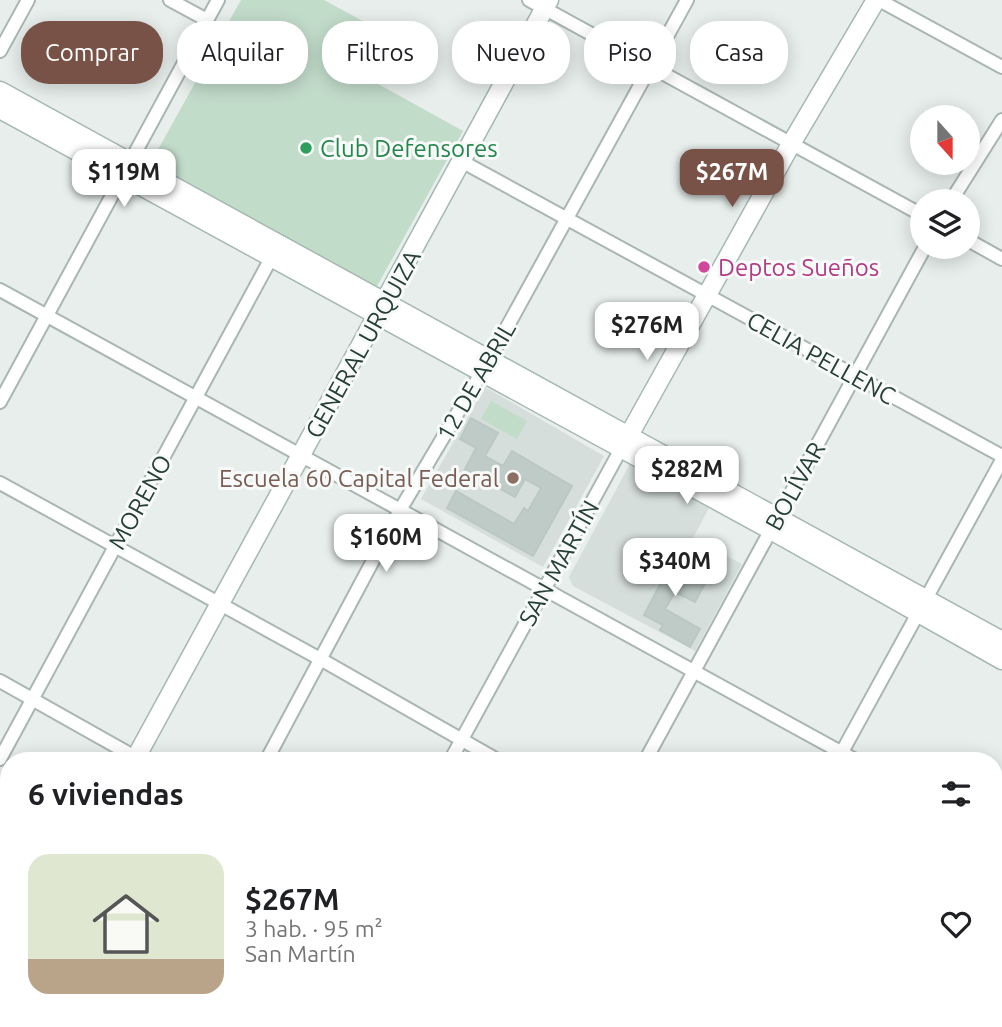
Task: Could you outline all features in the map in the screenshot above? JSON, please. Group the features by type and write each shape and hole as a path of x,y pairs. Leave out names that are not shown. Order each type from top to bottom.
{"main road":[{"name":"SAN MARTÍN","path":"625,443 791,144 878,0"},
{"name":"GENERAL URQUIZA","path":"141,752 463,162 541,3"},
{"path":"0,91 126,169 922,607 1002,660"},
{"path":"0,109 126,169"},
{"path":"922,607 1002,641"}],"street":[{"path":"0,51 28,0"},
{"path":"170,0 207,20"},
{"path":"0,402 218,0"},
{"name":"12 DE ABRIL","path":"675,21 687,0"},
{"path":"878,0 1002,67"},
{"path":"541,3 584,28"},
{"path":"676,80 910,208"},
{"name":"12 DE ABRIL","path":"271,752 400,510 485,366 639,84"},
{"path":"959,189 1002,120"},
{"name":"CELIA PELLENC","path":"463,162 1002,458"},
{"path":"980,247 1002,259"},
{"name":"MORENO","path":"4,752 274,251"},
{"name":"BOLÍVAR","path":"650,752 919,259"},
{"path":"0,290 694,670 831,752"},
{"name":"SAN MARTÍN","path":"455,752 625,443"},
{"path":"842,752 1002,458"},
{"path":"0,484 322,660 482,752"},
{"path":"0,681 123,752"}],"shaded area":[{"name":"Escuela 60 Capital Federal","path":"485,387 604,456 543,567 421,499"},
{"path":"630,464 710,506 693,538 742,564 695,651 573,586 569,577"}],"green space":[{"name":"Club Defensores","path":"241,0 324,0 363,21 322,21 322,84 378,84 463,131 376,288 150,164 194,84 308,84 308,21 229,21"},
{"path":"491,401 527,421 517,439 481,419"}],"building":[{"path":"471,418 498,433 485,456 503,466 512,451 572,486 533,556 447,508 456,491 514,524 524,508 528,511 541,488 525,479 515,497 465,469 476,448 460,439"},
{"path":"658,554 662,557 664,554 708,578 695,602 675,592 665,609 700,629 690,647 660,630 663,625 644,615 665,575 651,567"}],"place":[{"name":"Club Defensores","path":"306,148"},
{"name":"Deptos Sueños","path":"704,267"},
{"name":"Escuela 60 Capital Federal","path":"513,478"}]}
